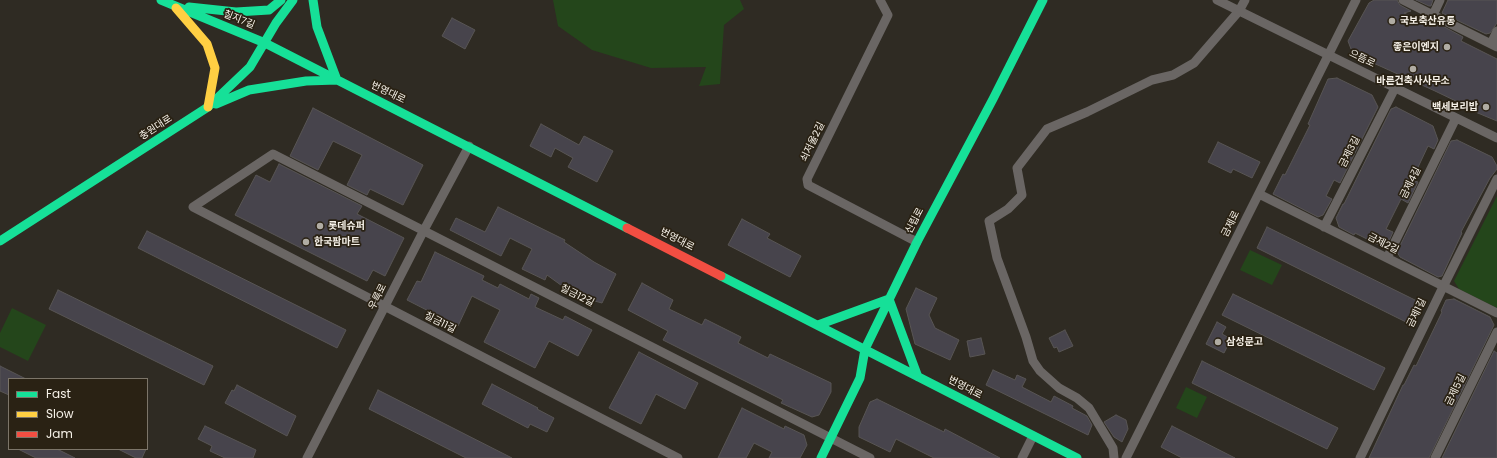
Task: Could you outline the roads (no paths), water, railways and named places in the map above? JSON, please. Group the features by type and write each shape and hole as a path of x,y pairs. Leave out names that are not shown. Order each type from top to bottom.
{"street":[{"name":"칠지7길","path":"161,0 266,43"},
{"path":"174,5 236,12 269,10 281,0"},
{"name":"충원대로","path":"0,241 208,107 244,74 266,43 276,23 293,0"},
{"path":"208,107 249,90 306,81 337,80 317,27 313,0"},
{"name":"쇠저울2길","path":"880,0 888,15 807,179 808,185 917,242"},
{"name":"신립로","path":"821,458 860,378 865,349 889,299 917,242 993,99 1043,0"},
{"name":"으뜸로","path":"1217,0 1497,138"},
{"path":"1114,458 1113,448 1089,408 1077,398 1059,388 1040,371 1033,361 1026,337 997,258 989,221 1008,208 1022,195 1017,168 1048,129 1087,112 1152,80 1174,75 1194,63 1239,11 1245,0"},
{"name":"금제로","path":"1126,458 1356,0"},
{"path":"1403,0 1494,46 1497,31"},
{"path":"1433,15 1440,0"},
{"path":"174,5 207,44 215,68 208,107"},
{"name":"번영대로","path":"266,43 1077,458"},
{"name":"금제3길","path":"1324,227 1395,88"},
{"name":"금제4길","path":"1387,258 1456,118"},
{"name":"우륵로","path":"307,458 424,230 469,146"},
{"name":"칠금12길","path":"273,154 870,458"},
{"name":"칠금11길","path":"273,154 193,208 678,458"},
{"name":"금제1길","path":"1360,458 1497,180"},
{"name":"금제2길","path":"1259,194 1497,313"},
{"path":"818,325 889,299 918,377"},
{"name":"금제5길","path":"1435,458 1497,332"},
{"path":"1022,458 1033,436"}],"place":[{"name":"국보축산유통","path":"1392,21"},
{"name":"좋은이엔지","path":"1447,47"},
{"name":"바른건축사사무소","path":"1413,69"},
{"name":"백세보리밥","path":"1486,107"},
{"name":"롯데슈퍼","path":"320,226"},
{"name":"한국팜마트","path":"306,242"},
{"name":"삼성문고","path":"1218,342"}]}
